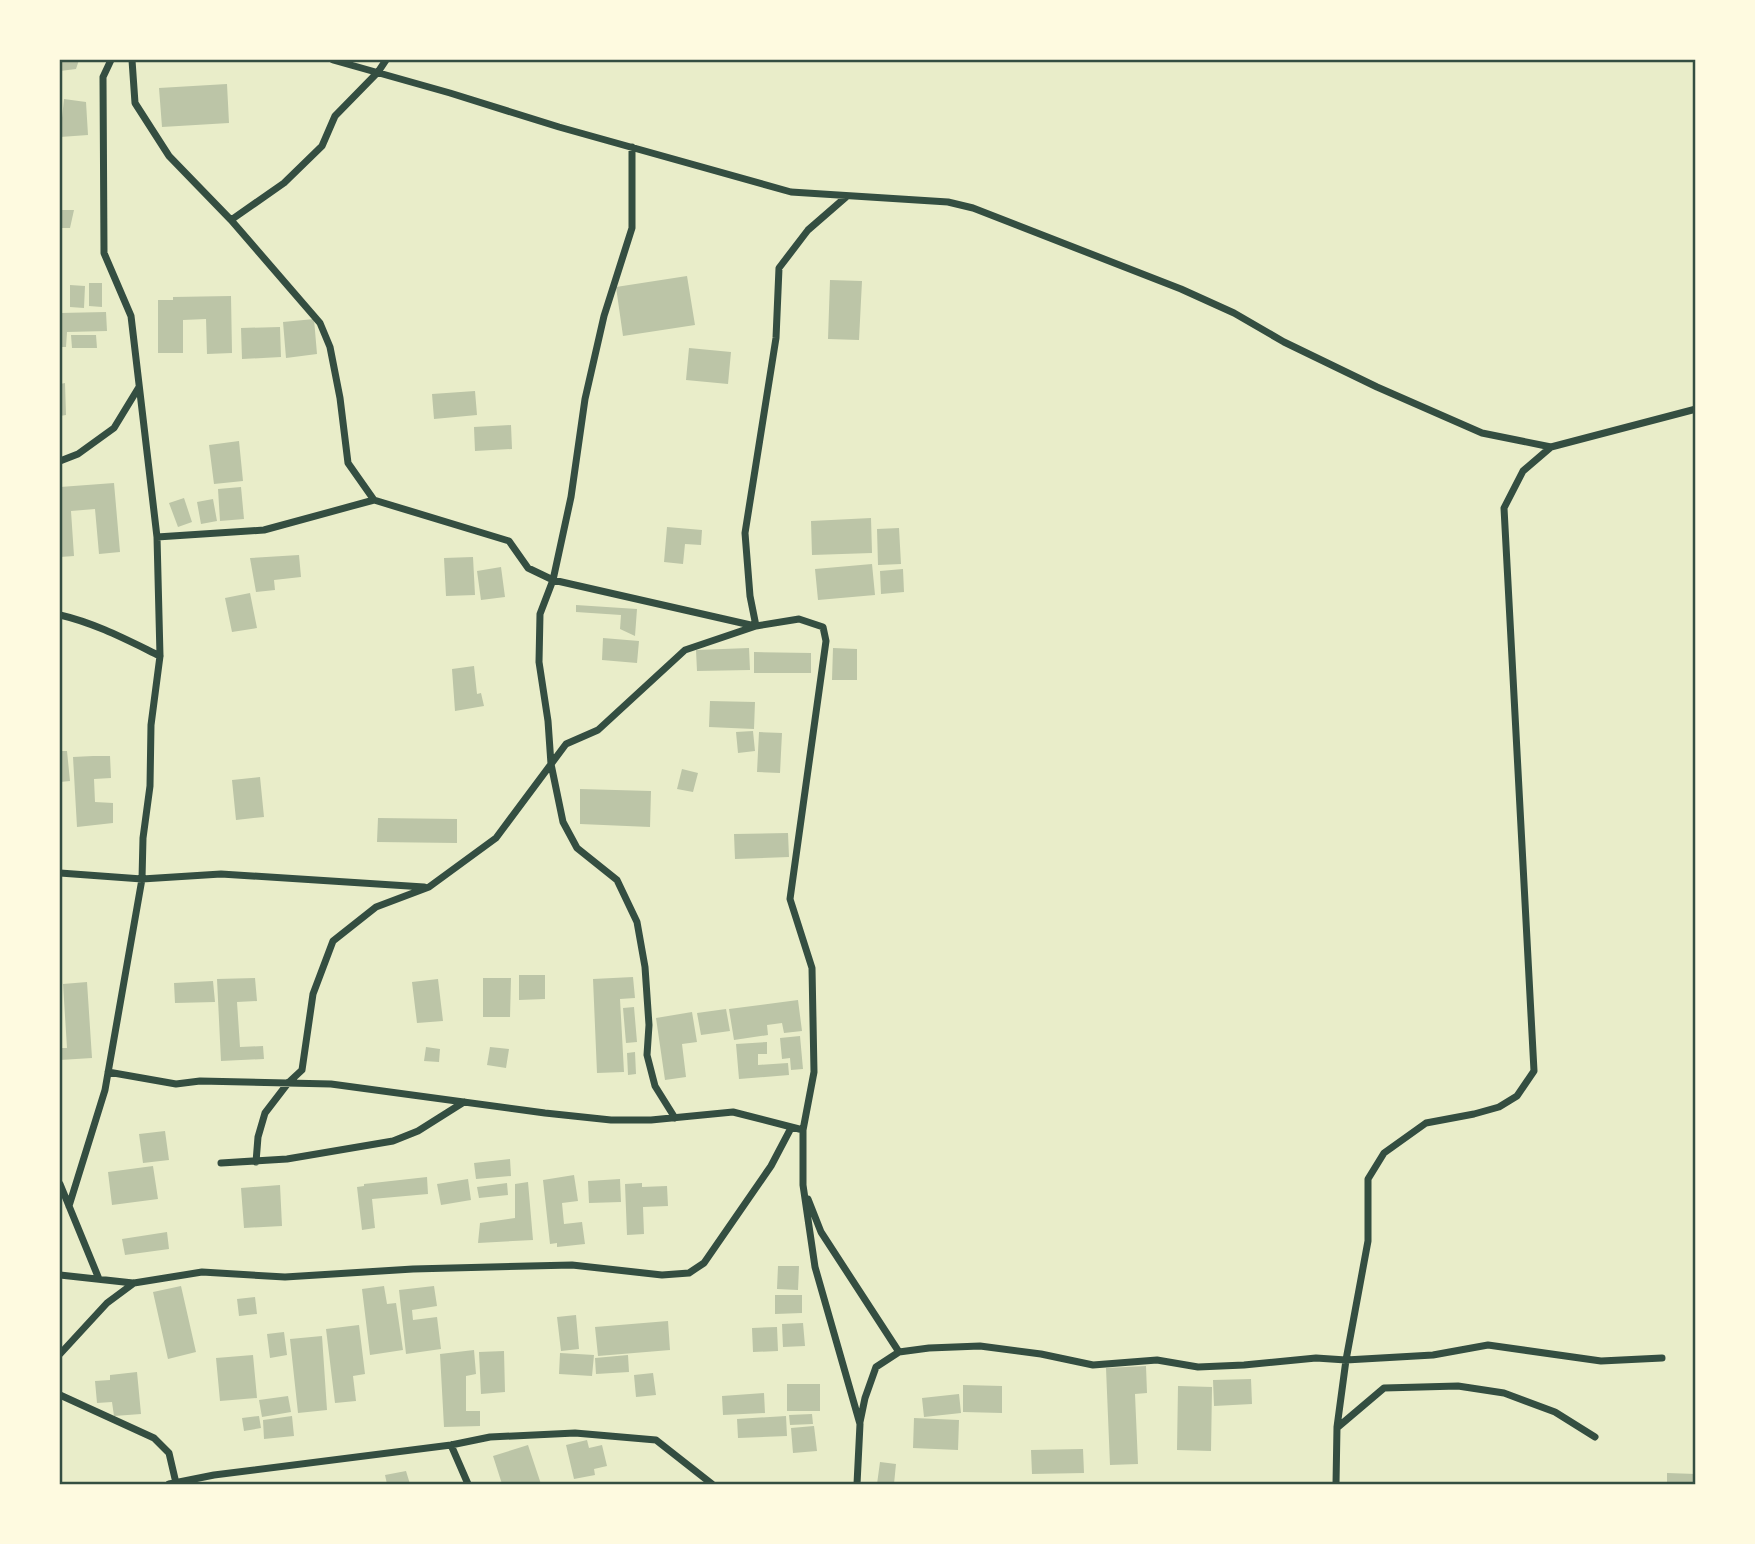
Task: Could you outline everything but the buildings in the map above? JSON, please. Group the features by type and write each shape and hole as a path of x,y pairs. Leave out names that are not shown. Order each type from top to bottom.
{"street":[{"path":"69,1206 105,1090 142,879 143,838 150,786 151,725 160,656 157,537 131,316 104,253 103,77 111,60"},
{"path":"132,60 135,103 169,156 231,220 320,323 330,347 348,463 374,500"},
{"path":"333,60 790,192 948,202 973,208 1181,289 1234,313 1284,342 1377,387 1482,433 1551,447"},
{"path":"231,220 284,183 322,146 335,116 378,72 386,60"},
{"path":"632,147 632,228 601,328 585,399 571,497 553,580 540,614 539,662 551,764 563,822 577,848 617,880 637,922 645,967 649,1025 647,1055 655,1086 675,1118"},
{"path":"756,626 750,596 745,533 776,338 779,268 808,230 846,197"},
{"path":"60,461 78,454 114,428 139,386"},
{"path":"1336,1485 1337,1427 1346,1360 1368,1241 1368,1179 1384,1153 1426,1123 1499,1107 1517,1096 1534,1071 1504,508 1523,471 1551,447 1696,409"},
{"path":"157,537 264,530 374,500 509,541 528,568 553,580 756,626"},
{"path":"60,615 120,636 160,656"},
{"path":"256,1162 258,1137 265,1113 288,1083 302,1070 313,994 333,942 376,907 429,887 496,838 566,744 598,730 685,650 756,626 799,619 823,627 826,641 790,899 812,968 814,1072 803,1130 803,1185 815,1267 860,1424"},
{"path":"60,873 142,879 221,874 429,887"},
{"path":"108,1072 176,1084 200,1081 331,1084 611,1120 651,1121 733,1112 803,1130"},
{"path":"221,1163 298,1158 393,1140 418,1131 465,1102"},
{"path":"60,1275 134,1283 202,1272 285,1277 412,1269 572,1265 662,1275 689,1273 704,1263 771,1166 791,1128"},
{"path":"60,1184 99,1279"},
{"path":"803,1185 821,1232 899,1352"},
{"path":"60,1354 107,1303 134,1283"},
{"path":"857,1485 860,1424 865,1398 876,1367 899,1352 980,1346 1041,1354 1093,1365 1157,1360 1198,1367 1317,1358 1346,1360 1433,1354 1488,1345 1601,1361 1662,1358"},
{"path":"1337,1427 1384,1388 1458,1386 1504,1393 1555,1412 1595,1437"},
{"path":"60,1395 155,1438 169,1454 173,1484 214,1475 451,1445 490,1437 575,1433 656,1440 712,1485"},
{"path":"451,1445 468,1485"},
{"path":"214,1475 222,1485"}]}
